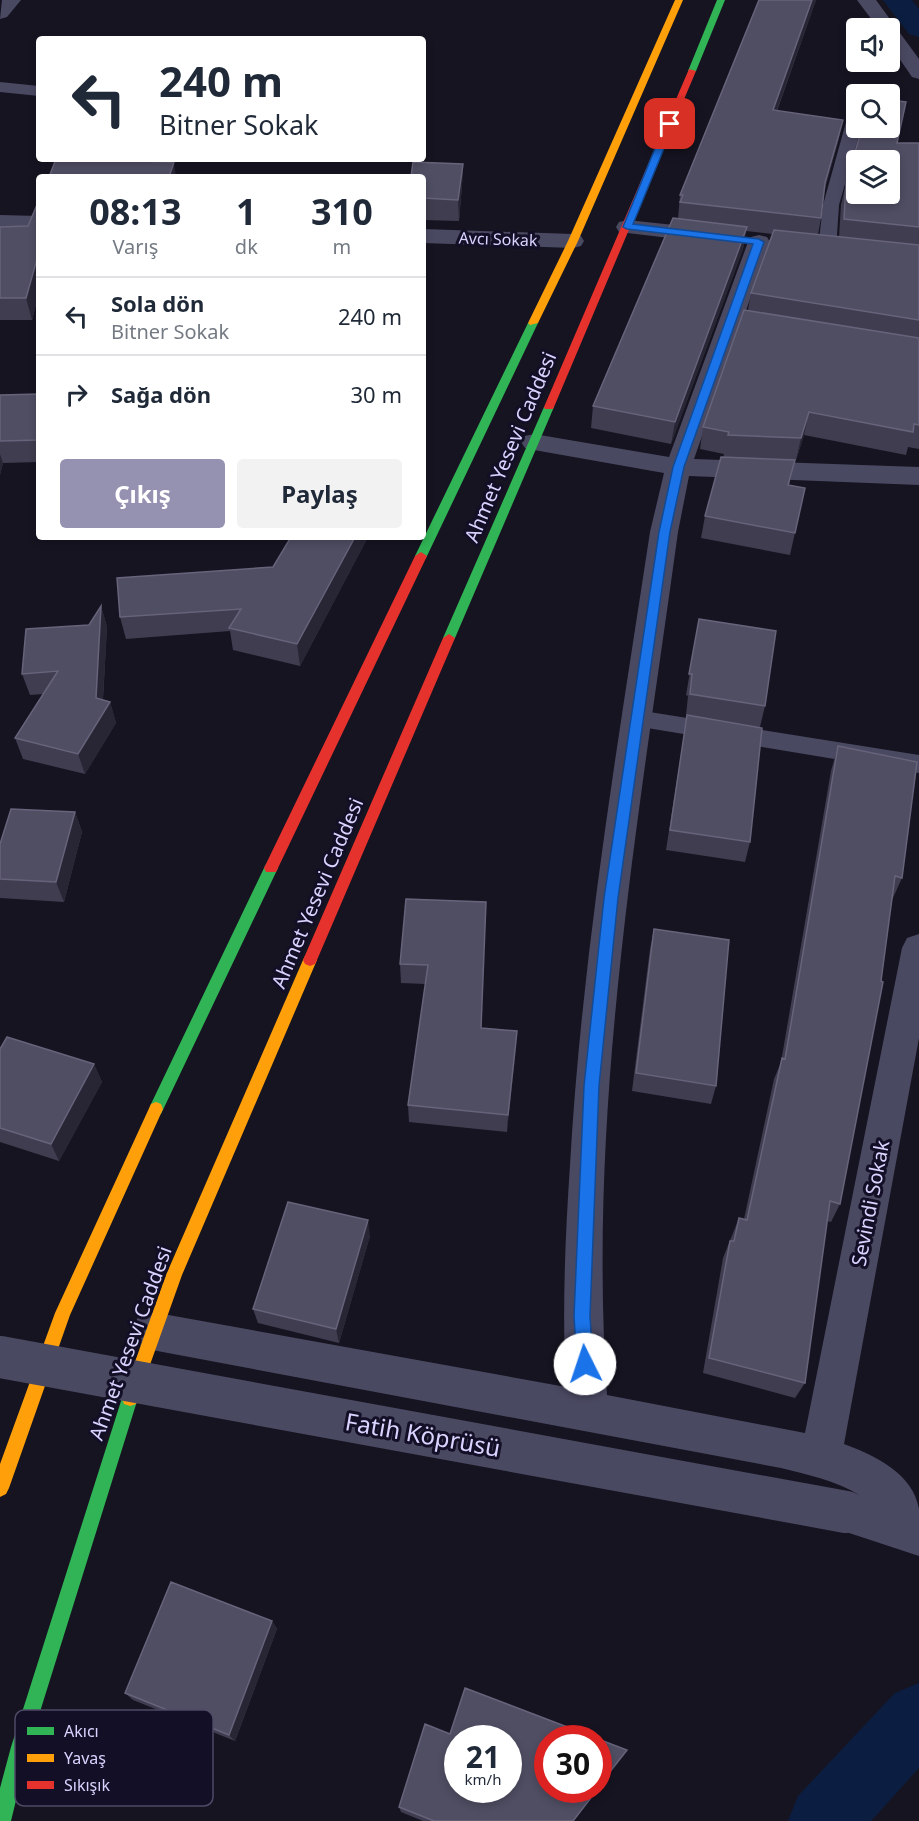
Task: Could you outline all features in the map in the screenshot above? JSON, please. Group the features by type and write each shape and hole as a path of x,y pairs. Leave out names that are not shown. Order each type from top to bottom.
{"highway":[{"name":"Ahmet Yesevi Caddesi","path":"0,1488 63,1313 107,1214 573,241 679,0"},
{"name":"Ahmet Yesevi Caddesi","path":"31,1710 105,1472 152,1331 246,1106 627,227 721,0"},
{"name":"Ahmet Yesevi Caddesi","path":"1,1821 15,1766"}],"street":[{"path":"0,13 12,0"},
{"path":"866,0 880,18"},
{"path":"900,46 919,73"},
{"path":"0,222 36,223"},
{"path":"588,1412 582,1316 591,1086 611,898 664,532 678,467 742,324 770,243 627,227"},
{"name":"Avcı Sokak","path":"426,236 573,241"},
{"path":"804,247 850,252"},
{"path":"534,442 678,467 919,476"},
{"name":"Sevindi Sokak","path":"820,1459 919,948"},
{"path":"152,1331 781,1447 867,1476 884,1489 914,1534"},
{"name":"Fatih Köprüsü","path":"0,1357 846,1512 914,1534"}],"lane":[{"path":"0,87 36,91"},
{"path":"827,249 831,206 850,138"},
{"path":"637,719 919,764"}],"building":[{"path":"759,0 812,0 773,110 843,120 825,183 821,218 680,202 683,195 680,195"},
{"path":"900,101 906,102 900,129"},
{"path":"859,138 898,138 897,143 919,143 919,227 844,219 846,183 846,204 900,204 900,150 856,150"},
{"path":"55,162 174,162 170,174 50,174"},
{"path":"413,162 463,164 458,200 426,198 426,174 411,174"},
{"path":"36,207 36,263 26,298 0,298 0,227 28,226"},
{"path":"673,218 747,227 675,422 593,406"},
{"path":"774,230 919,245 919,320 751,293"},
{"path":"744,310 919,338 919,425 914,424 913,432 809,412 801,438 728,435 729,432 703,427"},
{"path":"36,394 36,440 0,441 0,395"},
{"path":"721,457 795,460 788,485 805,488 795,533 705,516"},
{"path":"289,540 353,540 297,644 229,628 241,609 120,617 117,578 273,567"},
{"path":"101,606 96,698 110,702 78,754 15,738 58,671 22,674 26,629 89,625"},
{"path":"699,619 776,631 765,706 690,694 692,674 689,674"},
{"path":"687,715 762,728 750,842 670,830"},
{"path":"838,746 917,762 902,878 895,876 881,981 883,982 840,1204 830,1201 805,1383 709,1358 730,1241 734,1241 739,1218 747,1220 782,1058 785,1059"},
{"path":"11,809 75,812 56,882 0,879 0,844"},
{"path":"406,899 486,902 481,1028 517,1031 508,1115 408,1105 428,965 400,964"},
{"path":"654,929 729,940 716,1086 636,1073"},
{"path":"7,1037 94,1064 51,1144 0,1128 0,1049"},
{"path":"288,1202 368,1220 336,1329 253,1309"},
{"path":"171,1582 272,1621 229,1735 213,1729 213,1710 167,1710 125,1693"},
{"path":"465,1688 562,1725 534,1725 534,1803 587,1803 573,1821 434,1821 399,1807 425,1724 444,1732 444,1803 522,1803 522,1725 453,1725"},
{"path":"612,1744 627,1750 612,1769"}],"waterway":[{"path":"897,0 919,28"},
{"path":"823,1821 919,1717"}],"traffic: fast":[{"path":"692,71 721,0"},
{"path":"421,556 533,323"},
{"path":"449,638 549,407"},
{"path":"156,1109 271,868"},
{"path":"32,1710 130,1398"},
{"path":"1,1821 15,1766"}],"traffic: slow":[{"path":"533,323 573,241 679,0"},
{"path":"130,1398 174,1275 310,960"},
{"path":"0,1488 63,1313 156,1109"}],"traffic: jam":[{"path":"549,407 692,71"},
{"path":"271,868 421,556"},
{"path":"310,960 449,638"}],"route":[{"path":"585,1364 582,1316 591,1086 611,898 664,532 678,467 759,242 627,227 670,124"}]}
